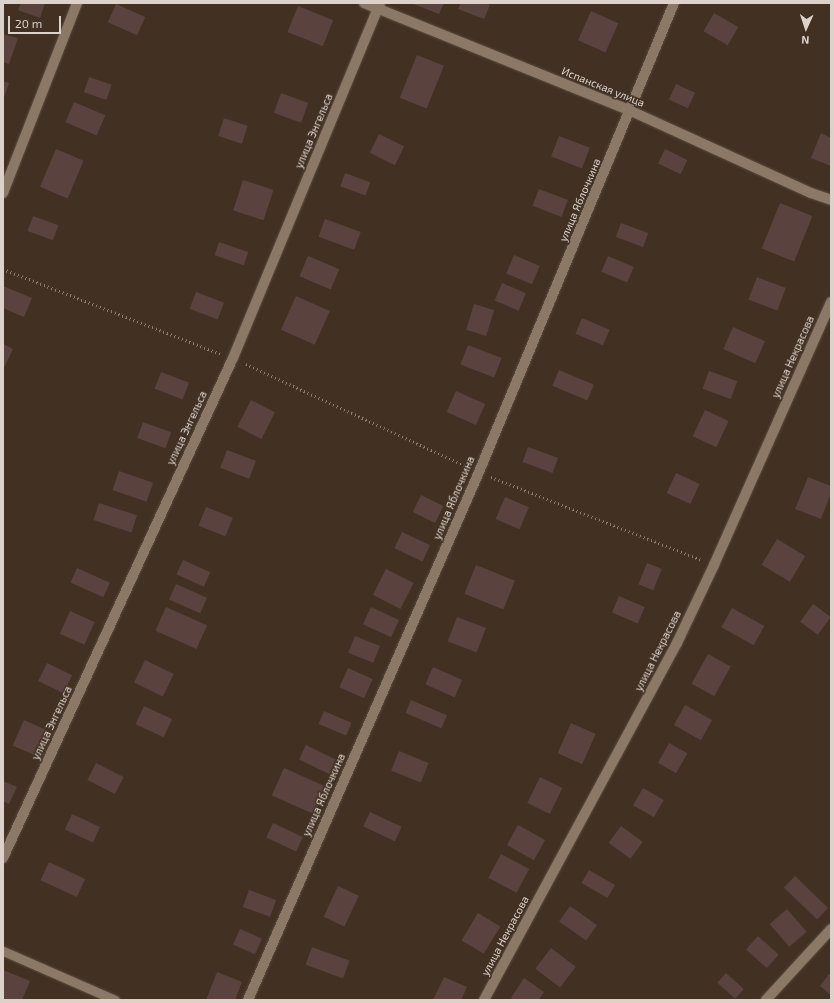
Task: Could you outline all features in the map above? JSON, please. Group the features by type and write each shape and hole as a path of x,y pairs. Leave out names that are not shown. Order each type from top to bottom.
{"street":[{"path":"3,193 77,3"},
{"name":"Испанская улица","path":"364,3 379,6 631,111 811,193 831,200"},
{"name":"улица Яблочкина","path":"248,1000 479,472 631,111 674,3"},
{"name":"улица Энгельса","path":"3,858 233,358 379,6"},
{"name":"улица Некрасова","path":"484,1000 677,643 714,565 831,302"},
{"path":"766,1000 831,929"}],"lane":[{"path":"3,951 115,1000"}],"path":[{"path":"3,269 233,358 479,472 714,565"}],"building":[{"path":"21,3 45,3 40,18 18,10"},
{"path":"411,3 444,3 439,14"},
{"path":"461,3 484,3 490,5 484,19 458,9"},
{"path":"116,4 145,17 137,35 108,22"},
{"path":"298,6 333,20 323,46 288,32"},
{"path":"591,11 618,23 605,52 578,40"},
{"path":"714,13 738,27 728,45 704,31"},
{"path":"3,34 18,38 9,64 3,62"},
{"path":"417,55 444,66 427,109 400,98"},
{"path":"89,77 112,85 106,100 84,92"},
{"path":"3,81 9,83 3,100"},
{"path":"676,84 695,93 688,108 669,99"},
{"path":"281,93 308,103 301,123 274,113"},
{"path":"74,102 105,115 97,136 65,122"},
{"path":"224,118 248,126 242,144 218,136"},
{"path":"821,133 831,138 831,166 811,158"},
{"path":"379,134 404,146 395,165 370,153"},
{"path":"559,136 590,148 582,168 551,157"},
{"path":"56,149 84,161 68,198 40,187"},
{"path":"665,149 687,160 680,174 658,163"},
{"path":"345,173 370,182 366,195 340,186"},
{"path":"243,180 273,190 264,220 233,210"},
{"path":"539,189 568,200 561,217 533,206"},
{"path":"780,203 812,216 794,262 762,248"},
{"path":"33,216 58,225 53,240 28,231"},
{"path":"325,219 361,232 354,250 319,237"},
{"path":"621,223 648,233 643,247 616,237"},
{"path":"219,242 248,252 244,265 214,255"},
{"path":"514,255 540,266 532,284 506,273"},
{"path":"308,256 339,269 331,290 299,276"},
{"path":"608,256 634,267 627,283 601,272"},
{"path":"757,277 786,288 777,311 748,299"},
{"path":"502,283 526,293 519,311 495,300"},
{"path":"3,286 32,298 24,317 3,308"},
{"path":"196,292 224,303 218,320 190,309"},
{"path":"296,296 330,311 315,345 281,330"},
{"path":"474,304 494,310 486,336 466,330"},
{"path":"582,318 610,330 603,345 575,334"},
{"path":"733,327 765,341 755,363 723,349"},
{"path":"3,344 13,349 3,370"},
{"path":"468,345 502,358 494,378 460,365"},
{"path":"559,370 594,385 587,400 552,386"},
{"path":"709,371 737,381 731,399 703,389"},
{"path":"161,372 189,383 183,400 155,389"},
{"path":"456,391 485,404 476,425 447,412"},
{"path":"251,400 275,412 261,439 237,427"},
{"path":"705,410 729,421 716,447 693,436"},
{"path":"143,422 171,432 165,448 137,438"},
{"path":"528,447 558,458 553,473 523,462"},
{"path":"227,450 256,461 249,479 220,468"},
{"path":"119,471 153,483 147,502 112,490"},
{"path":"676,473 700,484 690,504 667,493"},
{"path":"808,477 831,486 831,493 821,519 795,509"},
{"path":"421,495 443,506 435,523 413,512"},
{"path":"505,497 529,507 520,529 496,519"},
{"path":"99,503 137,515 131,532 93,520"},
{"path":"206,507 233,518 225,536 199,526"},
{"path":"402,532 430,545 422,561 394,548"},
{"path":"777,539 805,556 790,582 762,565"},
{"path":"183,560 210,572 204,587 176,575"},
{"path":"647,563 662,569 653,590 638,584"},
{"path":"476,565 515,581 503,609 464,594"},
{"path":"77,568 110,583 103,597 70,583"},
{"path":"386,569 414,583 400,609 373,595"},
{"path":"176,584 207,598 200,613 169,600"},
{"path":"619,596 645,607 638,624 612,613"},
{"path":"813,604 831,617 818,635 800,622"},
{"path":"166,607 207,625 197,649 155,631"},
{"path":"371,607 399,620 391,637 363,624"},
{"path":"732,608 764,626 754,645 721,627"},
{"path":"70,611 95,622 84,645 60,634"},
{"path":"457,617 486,628 477,652 448,641"},
{"path":"355,636 380,646 373,663 348,653"},
{"path":"708,654 731,667 714,696 692,684"},
{"path":"145,660 174,674 163,696 134,682"},
{"path":"47,663 72,675 63,693 38,681"},
{"path":"433,667 462,680 455,697 425,684"},
{"path":"348,668 373,679 364,698 339,687"},
{"path":"411,700 447,715 441,728 406,713"},
{"path":"685,705 712,720 701,740 674,725"},
{"path":"144,706 172,719 164,737 136,724"},
{"path":"324,711 352,723 346,736 319,724"},
{"path":"24,720 53,733 42,759 13,746"},
{"path":"571,723 596,734 582,764 558,753"},
{"path":"669,743 687,753 676,773 658,763"},
{"path":"306,745 337,760 330,774 299,759"},
{"path":"399,751 429,763 421,782 391,770"},
{"path":"96,763 124,777 115,794 87,780"},
{"path":"284,768 326,787 314,814 272,795"},
{"path":"540,777 562,788 550,814 527,803"},
{"path":"3,781 17,787 9,804 3,801"},
{"path":"643,788 664,800 654,817 633,805"},
{"path":"370,812 402,827 395,841 363,827"},
{"path":"72,814 100,827 93,843 65,829"},
{"path":"273,823 303,837 296,851 266,838"},
{"path":"518,825 545,840 534,860 507,845"},
{"path":"621,826 643,842 630,859 609,843"},
{"path":"501,854 529,869 517,893 488,878"},
{"path":"49,862 85,879 77,897 41,880"},
{"path":"589,870 615,885 607,898 582,883"},
{"path":"795,876 828,908 817,919 784,888"},
{"path":"338,886 359,896 344,927 324,917"},
{"path":"249,890 276,900 270,917 243,907"},
{"path":"570,906 597,925 586,940 559,922"},
{"path":"787,909 807,932 789,947 770,924"},
{"path":"478,913 500,926 484,954 462,940"},
{"path":"240,929 262,939 255,954 233,945"},
{"path":"758,936 779,955 767,968 746,949"},
{"path":"312,947 350,961 343,979 306,965"},
{"path":"551,948 576,967 560,987 535,969"},
{"path":"3,970 30,981 22,1000 3,1000"},
{"path":"217,972 242,982 235,1000 206,1000"},
{"path":"726,973 744,989 735,999 717,983"},
{"path":"829,974 831,976 831,995 820,986"},
{"path":"444,977 467,987 461,1000 433,1000"},
{"path":"524,978 544,992 539,1000 514,1000 511,998"}]}
